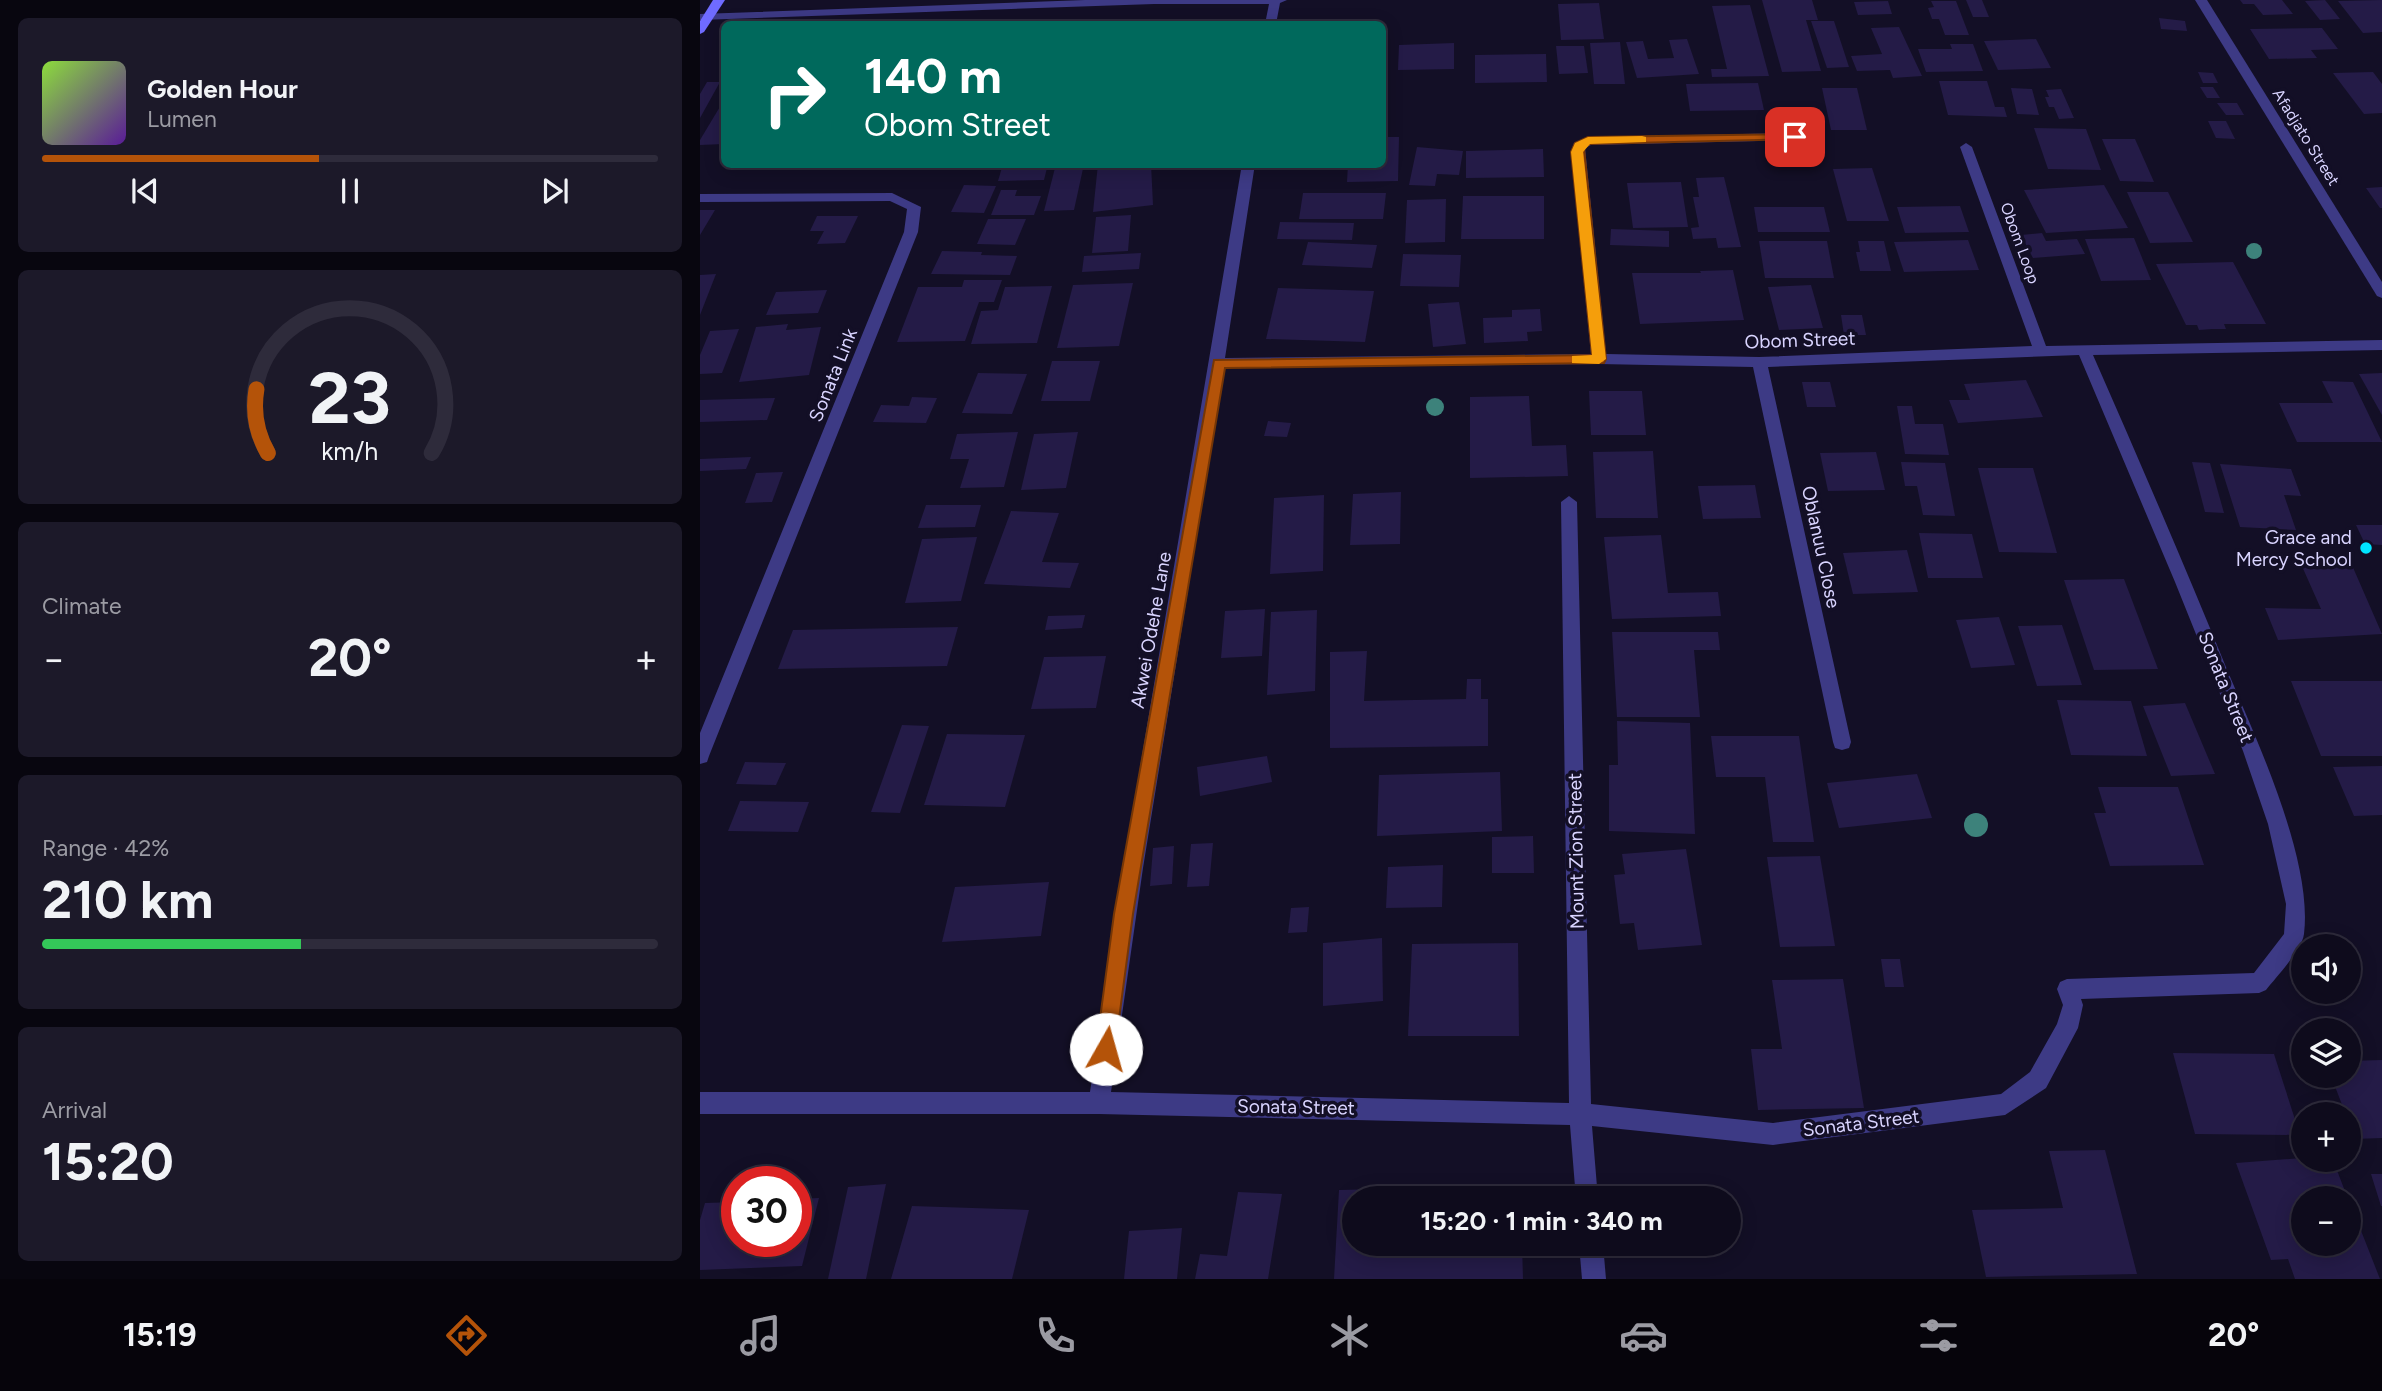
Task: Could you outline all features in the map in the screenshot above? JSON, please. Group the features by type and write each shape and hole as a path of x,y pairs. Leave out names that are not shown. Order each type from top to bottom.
{"street":[{"path":"700,30 704,17 719,0"},
{"path":"1272,21 1275,0"},
{"path":"704,17 1154,1 1281,0"},
{"name":"Afadjato Street","path":"2201,0 2382,293"},
{"path":"1599,359 1577,152 1579,146 1588,141 1795,137"},
{"name":"Obom Loop","path":"1966,147 2041,351"},
{"name":"Akwei Odehe Lane","path":"1098,1102 1124,914 1219,363 1249,168"},
{"name":"Sonata Link","path":"700,198 892,197 914,207 911,232 700,756"},
{"name":"Obom Street","path":"1219,363 1599,359 1759,362 2041,351 2382,345"},
{"name":"Sonata Street","path":"700,1103 1098,1102 1580,1114 1773,1134 2005,1104 2038,1080 2067,1028 2073,1005 2067,989 2259,983 2294,937 2296,904 2278,824 2252,751 2183,582 2084,351"},
{"name":"Oblanuu Close","path":"1759,362 1842,742"},
{"name":"Mount Zion Street","path":"1569,502 1580,1114 1586,1186"},
{"path":"1592,1256 1594,1279"}],"building":[{"path":"1762,0 1812,0 1818,20 1806,20 1821,71 1782,72"},
{"path":"1966,0 1982,0 1989,17 1973,17"},
{"path":"2240,0 2282,0 2293,14 2263,15 2254,4 2243,4"},
{"path":"2325,0 2340,19 2320,20 2305,1"},
{"path":"2382,0 2382,32 2363,33 2338,1"},
{"path":"1888,1 1892,14 1858,15 1854,2"},
{"path":"1931,1 1956,1 1969,35 1945,35 1939,19 1932,19 1928,8 1934,7"},
{"path":"1599,3 1604,39 1561,40 1558,4"},
{"path":"1750,5 1769,76 1712,77 1711,69 1727,69 1712,6"},
{"path":"2159,18 2185,21 2187,31 2161,29"},
{"path":"1811,21 1834,21 1849,67 1827,68"},
{"path":"1899,27 1922,76 1893,78 1890,70 1857,71 1851,56 1882,54 1871,28"},
{"path":"2322,28 2338,49 2311,50 2317,58 2269,59 2250,29"},
{"path":"1687,39 1699,74 1637,78 1626,42 1643,41 1648,59 1674,58 1669,40"},
{"path":"2036,39 2051,68 1998,70 1984,41"},
{"path":"1620,42 1625,84 1594,84 1590,43"},
{"path":"1454,43 1454,69 1398,70 1399,45"},
{"path":"1950,44 1973,44 1983,71 1926,72 1918,49 1952,49"},
{"path":"1556,46 1584,46 1588,73 1559,74"},
{"path":"1546,54 1547,82 1475,83 1475,55"},
{"path":"2198,72 2213,73 2218,83 2203,83"},
{"path":"2373,72 2382,84 2382,113 2364,114 2333,73"},
{"path":"1939,81 1987,81 1995,107 2004,107 2007,117 1948,115"},
{"path":"707,82 720,82 700,118 700,94"},
{"path":"1758,83 1764,110 1690,111 1686,84"},
{"path":"2200,87 2213,87 2220,98 2207,98"},
{"path":"1822,88 1857,88 1867,130 1831,130"},
{"path":"2011,88 2032,89 2039,115 2017,114"},
{"path":"2061,89 2074,118 2059,119 2054,107 2049,107 2045,97 2049,97 2046,90"},
{"path":"2217,103 2237,103 2244,115 2226,115"},
{"path":"721,105 721,144 700,145 700,140"},
{"path":"2208,121 2226,121 2235,139 2216,138"},
{"path":"2034,128 2086,129 2101,170 2048,169"},
{"path":"1386,137 1399,137 1398,181 1347,182 1348,168 1386,168"},
{"path":"2102,139 2135,139 2154,182 2120,181"},
{"path":"1417,147 1463,151 1459,175 1437,174 1435,186 1409,185"},
{"path":"1543,149 1544,177 1466,178 1466,151"},
{"path":"1002,168 1047,168 1044,180 998,181"},
{"path":"1055,168 1083,168 1074,210 1044,211"},
{"path":"1098,168 1151,168 1153,205 1093,212"},
{"path":"1872,168 1889,221 1847,221 1833,169"},
{"path":"1724,177 1741,247 1718,248 1716,238 1693,239 1691,228 1699,227 1693,197 1699,197 1696,178"},
{"path":"1681,182 1688,227 1633,228 1627,183"},
{"path":"964,185 996,186 984,213 951,212"},
{"path":"2104,185 2128,228 2046,233 2024,190"},
{"path":"2382,187 2382,208 2380,208 2366,188"},
{"path":"1001,190 1017,190 1015,196 1041,196 1034,215 991,215"},
{"path":"2127,192 2168,192 2193,242 2150,243"},
{"path":"1303,193 1386,193 1383,219 1299,219"},
{"path":"1463,196 1544,196 1544,239 1461,239"},
{"path":"1446,199 1445,242 1405,243 1407,200"},
{"path":"1960,206 1969,232 1905,233 1897,207"},
{"path":"1754,207 1824,207 1830,232 1758,232"},
{"path":"700,210 715,210 700,235"},
{"path":"1131,215 1128,251 1092,253 1096,217"},
{"path":"817,216 858,216 845,243 817,244 824,231 810,231"},
{"path":"988,219 1026,219 1015,245 977,244"},
{"path":"1280,222 1354,223 1352,240 1277,239"},
{"path":"1611,229 1669,231 1669,247 1610,245"},
{"path":"2042,233 2046,241 2077,239 2085,254 2033,258 2021,235"},
{"path":"2134,238 2151,280 2101,281 2085,239"},
{"path":"1968,240 1979,270 1904,272 1894,242"},
{"path":"1759,241 1827,241 1834,278 1765,278"},
{"path":"1858,241 1884,241 1891,271 1860,271 1856,252 1860,252"},
{"path":"1308,242 1377,245 1372,268 1302,265"},
{"path":"942,251 1017,256 1010,275 931,274"},
{"path":"1141,253 1139,269 1082,272 1084,256"},
{"path":"1403,254 1461,255 1459,287 1400,286"},
{"path":"2233,262 2266,324 2224,324 2226,329 2199,330 2197,325 2186,325 2156,264"},
{"path":"1733,270 1744,320 1640,324 1632,273"},
{"path":"716,274 700,315 700,275"},
{"path":"964,280 1002,280 994,302 979,302 965,341 897,342 918,287 962,287"},
{"path":"1133,283 1119,346 1057,348 1073,285"},
{"path":"1811,285 1823,328 1779,330 1768,287"},
{"path":"1052,286 1037,343 971,344 981,311 998,310 1005,287"},
{"path":"1278,288 1374,291 1365,342 1266,339"},
{"path":"827,290 818,313 766,315 776,292"},
{"path":"1459,302 1466,344 1433,347 1428,304"},
{"path":"1540,309 1542,331 1527,332 1528,341 1484,343 1483,318 1512,317 1512,310"},
{"path":"1841,315 1862,315 1866,335 1844,335"},
{"path":"788,324 786,330 821,327 809,375 739,382 756,327"},
{"path":"739,329 722,373 700,374 700,355 710,331"},
{"path":"1052,361 1100,361 1090,401 1041,401"},
{"path":"978,373 1027,374 1012,414 962,413"},
{"path":"2382,373 2382,415 2359,374"},
{"path":"2026,380 2043,417 1958,423 1949,400 1970,400 1964,384"},
{"path":"2322,381 2353,382 2382,442 2297,442 2279,403 2333,403"},
{"path":"1802,382 1830,382 1836,407 1807,407"},
{"path":"1589,391 1642,391 1646,435 1591,435"},
{"path":"1529,396 1532,446 1566,445 1568,476 1470,478 1470,397"},
{"path":"912,397 937,398 926,423 873,422 881,405 909,406"},
{"path":"775,398 767,420 700,422 700,400"},
{"path":"1897,406 1912,406 1915,424 1943,424 1949,455 1905,454"},
{"path":"1268,421 1291,423 1287,437 1264,436"},
{"path":"1018,432 1004,487 960,488 969,459 950,459 957,434"},
{"path":"1078,432 1066,488 1021,490 1034,434"},
{"path":"1653,451 1658,518 1596,518 1593,452"},
{"path":"1876,452 1885,490 1828,491 1820,453"},
{"path":"751,457 746,469 700,471 700,459"},
{"path":"1901,462 1945,463 1955,516 1923,515 1917,486 1905,486"},
{"path":"2192,462 2210,463 2224,513 2205,512"},
{"path":"2220,464 2291,469 2301,496 2284,495 2296,530 2240,527"},
{"path":"1978,468 2033,468 2057,553 1999,552"},
{"path":"783,472 772,502 745,503 756,473"},
{"path":"1755,485 1761,518 1703,519 1698,486"},
{"path":"1401,492 1400,544 1350,545 1353,494"},
{"path":"1324,495 1323,571 1270,574 1274,498"},
{"path":"926,505 981,505 975,527 918,528"},
{"path":"1011,511 1059,513 1042,562 1079,563 1070,588 984,584"},
{"path":"2356,525 2382,525 2382,545 2365,544"},
{"path":"1919,533 1972,534 1983,578 1928,578"},
{"path":"1661,535 1668,593 1718,592 1721,616 1612,619 1604,537"},
{"path":"977,537 961,601 905,603 922,539"},
{"path":"1907,550 1918,592 1853,594 1843,553"},
{"path":"2297,555 2348,556 2382,634 2278,640 2265,608 2321,609"},
{"path":"2124,579 2158,669 2094,670 2064,580"},
{"path":"1265,609 1262,656 1221,658 1225,611"},
{"path":"1317,610 1315,691 1267,695 1271,612"},
{"path":"1085,615 1082,628 1045,630 1048,616"},
{"path":"1999,617 2015,665 1971,668 1956,620"},
{"path":"2062,625 2082,685 2037,686 2018,626"},
{"path":"958,627 947,666 778,669 793,630"},
{"path":"1612,632 1718,632 1720,650 1694,650 1700,717 1617,717"},
{"path":"1367,651 1364,701 1466,699 1467,679 1481,679 1481,699 1488,699 1488,746 1330,748 1330,652"},
{"path":"1106,656 1096,708 1031,709 1044,657"},
{"path":"2291,681 2382,681 2382,756 2321,756"},
{"path":"2057,700 2131,701 2147,756 2071,755"},
{"path":"2185,703 2215,774 2171,776 2143,706"},
{"path":"1617,721 1690,723 1695,834 1609,831 1609,765 1618,765"},
{"path":"902,725 929,726 900,813 871,812"},
{"path":"947,734 1025,735 1005,807 924,805"},
{"path":"1711,736 1799,736 1814,842 1773,842 1765,777 1716,777"},
{"path":"1267,756 1272,782 1200,796 1197,767"},
{"path":"745,762 786,763 776,785 736,784"},
{"path":"2382,766 2382,815 2354,816 2333,767"},
{"path":"1500,772 1502,831 1377,836 1379,775"},
{"path":"1917,774 1932,818 1839,828 1827,783"},
{"path":"2098,787 2178,787 2204,865 2110,866 2094,813 2106,813"},
{"path":"740,801 809,802 798,832 728,831"},
{"path":"1533,836 1534,873 1492,873 1492,837"},
{"path":"1213,843 1209,886 1187,887 1191,844"},
{"path":"1174,846 1172,884 1150,886 1153,848"},
{"path":"1686,849 1702,945 1638,950 1634,923 1620,924 1614,875 1625,874 1622,854"},
{"path":"1820,856 1835,946 1780,947 1767,857"},
{"path":"1443,865 1442,907 1386,908 1388,867"},
{"path":"1049,882 1041,936 942,942 955,887"},
{"path":"1309,907 1307,932 1288,933 1291,908"},
{"path":"1382,938 1383,1001 1323,1006 1323,943"},
{"path":"1518,943 1519,1036 1408,1036 1412,944"},
{"path":"1881,959 1900,959 1904,987 1885,987"},
{"path":"1843,979 1864,1108 1758,1110 1751,1049 1782,1049 1772,980"},
{"path":"2173,1053 2274,1054 2291,1107 2291,1135 2195,1134"},
{"path":"2382,1060 2382,1138 2361,1139 2361,1102 2341,1102 2336,1088 2361,1088 2361,1061"},
{"path":"2105,1150 2137,1274 1986,1277 1972,1210 2063,1208 2049,1151"},
{"path":"2291,1159 2291,1172 2338,1172 2343,1186 2291,1186 2291,1256 2361,1256 2361,1231 2380,1279 2295,1279 2288,1259 2271,1260 2236,1163"},
{"path":"2371,1174 2382,1174 2382,1206 2381,1206"},
{"path":"886,1184 866,1279 828,1279 848,1187"},
{"path":"1339,1190 1342,1190 1342,1256 1522,1256 1523,1279 1334,1279"},
{"path":"1238,1192 1282,1194 1268,1279 1195,1279 1200,1254 1227,1256"},
{"path":"812,1198 819,1198 812,1226"},
{"path":"721,1202 721,1257 804,1257 802,1266 700,1270 700,1220 705,1203"},
{"path":"912,1206 1029,1210 1012,1279 891,1279"},
{"path":"1182,1228 1177,1279 1124,1279 1129,1231"}],"slow traffic":[{"path":"1577,360 1599,359 1577,152 1579,146 1588,141 1642,140"}],"place":[{"name":"Grace and Mercy School","path":"2366,548"}],"route":[{"path":"1106,1049 1124,914 1219,363 1599,359 1577,152 1579,146 1588,141 1795,137"}]}
